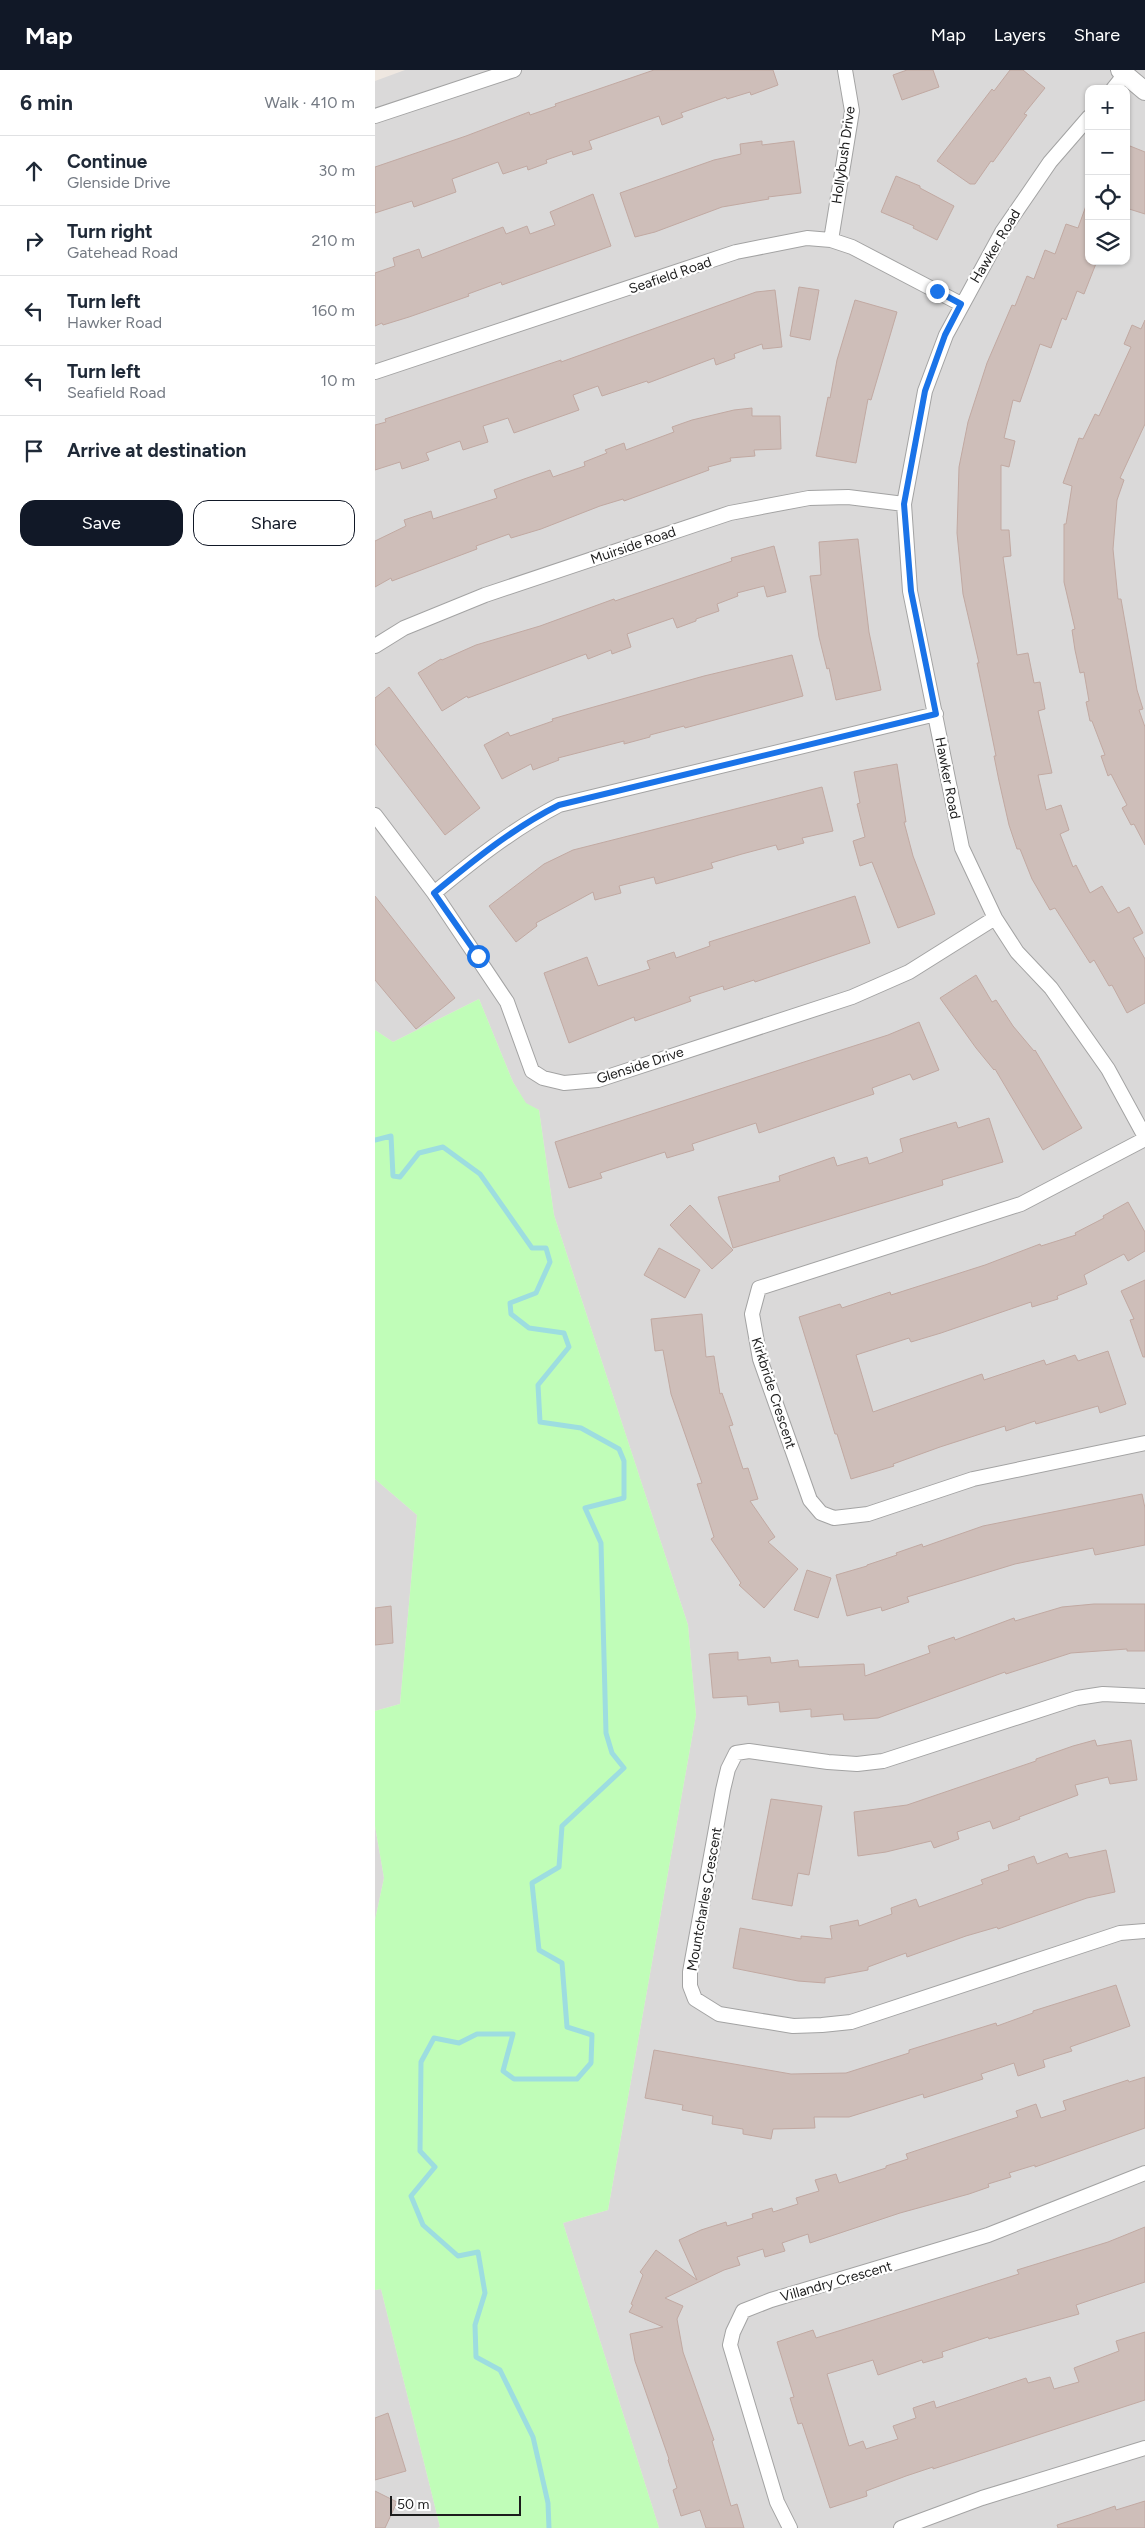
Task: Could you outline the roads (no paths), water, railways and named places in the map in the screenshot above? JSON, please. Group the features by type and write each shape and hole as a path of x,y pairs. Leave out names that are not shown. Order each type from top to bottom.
{"street":[{"path":"375,116 514,70"},
{"name":"Hollybush Drive","path":"831,240 852,111 845,70"},
{"path":"1115,85 1123,72 1145,91"},
{"name":"Hawker Road","path":"1085,122 1050,162 1002,232 945,335 925,391 904,504 911,591 962,848 995,918 1017,952 1051,988 1108,1069 1145,1138"},
{"name":"Seafield Road","path":"375,372 737,252 807,238 831,240 852,247 961,304"},
{"name":"Muirside Road","path":"375,646 404,628 485,595 730,512 809,498 848,497 904,504"},
{"path":"434,893 486,850 528,821 559,805 936,714"},
{"name":"Glenside Drive","path":"375,815 434,893 507,1002 532,1071 543,1078 564,1083 598,1080 852,997 909,972 995,918"},
{"name":"Kirkbride Crescent","path":"1145,1138 1021,1204 759,1288 752,1314 761,1359 810,1500 821,1512 834,1518 868,1514 973,1479 1145,1444"},
{"name":"Mountcharles Crescent","path":"1145,1696 1103,1694 1077,1698 883,1761 857,1764 749,1751 736,1753 728,1769 723,1790 689,1972 690,1986 695,1998 719,2014 793,2026 851,2022 1120,1933 1145,1931"},
{"name":"Villandry Crescent","path":"790,2528 777,2502 730,2345 733,2332 743,2311 771,2300 989,2236 1145,2173"},
{"path":"901,2528 982,2498 1145,2448"}],"waterway":[{"path":"375,1140 391,1136 393,1176 400,1177 419,1153 443,1147 480,1174 532,1248 546,1248 550,1262 536,1293 510,1303 511,1314 529,1328 564,1333 569,1347 538,1385 540,1422 581,1428 619,1449 624,1461 624,1498 585,1508 601,1543 606,1733 612,1753 624,1768 562,1826 559,1867 532,1883 539,1950 562,1963 567,2027 592,2035 591,2063 577,2079 514,2079 503,2071 513,2034 477,2034 459,2043 434,2038 421,2062 420,2151 435,2167 411,2196 423,2225 458,2256 478,2252 485,2293 475,2325 476,2357 500,2370 533,2437 548,2503 549,2528"}]}
